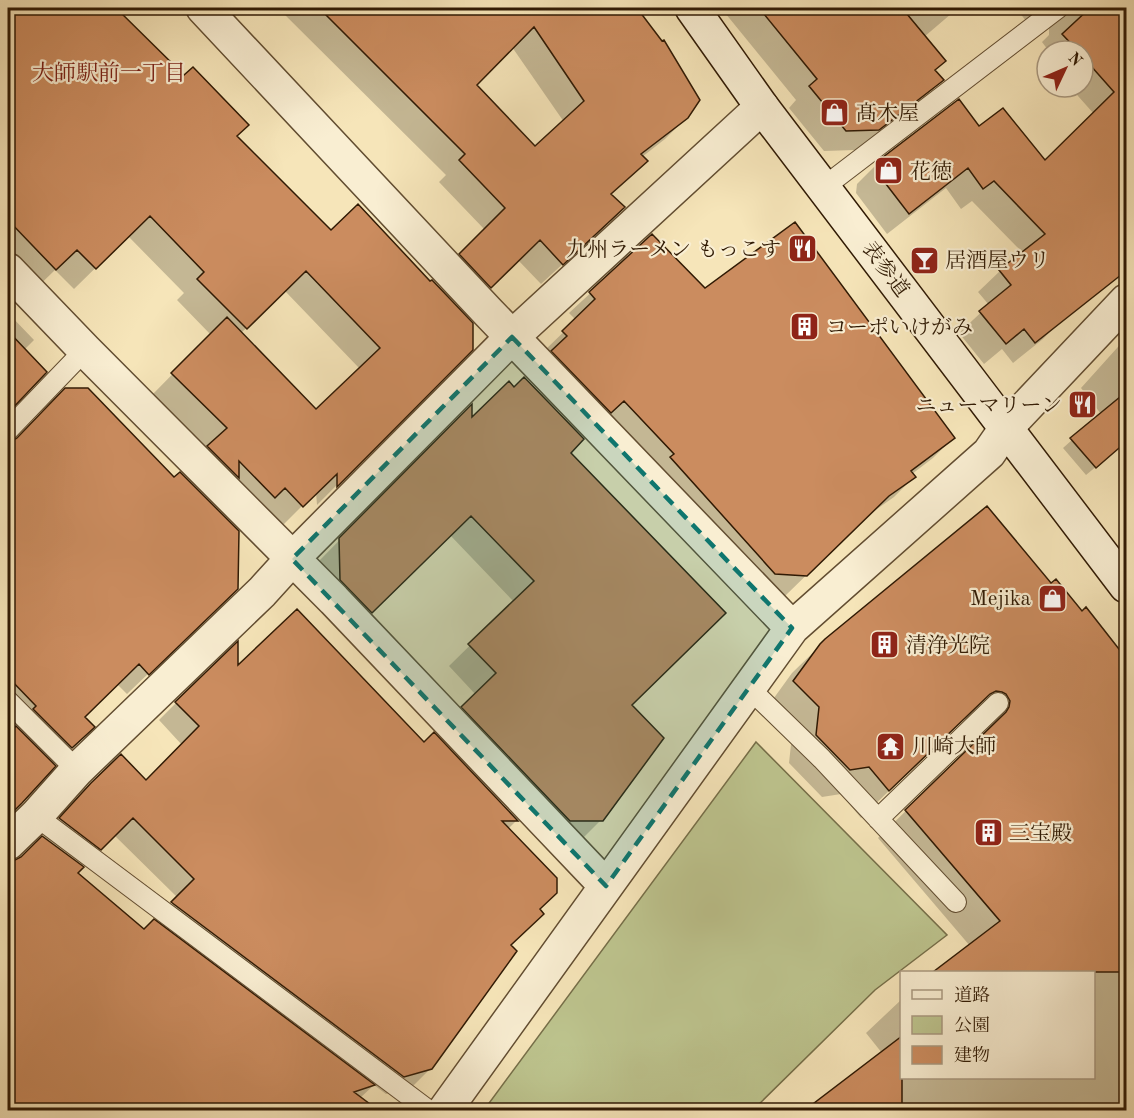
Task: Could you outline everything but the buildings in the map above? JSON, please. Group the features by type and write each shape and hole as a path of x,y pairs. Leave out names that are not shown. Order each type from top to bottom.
{"street":[{"path":"203,8 512,337 792,628"},
{"name":"表参道","path":"692,8 762,106 1126,586"},
{"path":"8,843 36,816 77,770 262,592 512,337 762,106"},
{"path":"8,270 84,350 343,609 606,886"},
{"path":"445,1110 792,628 989,453 1007,427 1126,301"}],"lane":[{"path":"824,187 1058,8"},
{"path":"8,430 84,350"},
{"path":"749,688 822,759 956,902"},
{"path":"8,701 77,770"},
{"path":"878,819 998,703"},
{"path":"36,816 428,1110"}],"highlighted area":[{"path":"512,337 792,628 606,886 292,559"}],"green space":[{"path":"756,742 947,935 875,990 753,1110 484,1110"}],"place":[{"name":"髙木屋","path":"835,113"},
{"name":"花徳","path":"889,171"},
{"name":"九州ラーメン もっこす","path":"802,249"},
{"name":"居酒屋ウリ","path":"924,260"},
{"name":"コーポいけがみ","path":"805,327"},
{"name":"ニューマリーン","path":"1083,405"},
{"name":"Mejika","path":"1052,598"},
{"name":"清浄光院","path":"885,645"},
{"name":"川崎大師","path":"891,746"},
{"name":"三宝殿","path":"988,833"}],"district":[{"name":"大師駅前一丁目","path":"109,72"}]}
